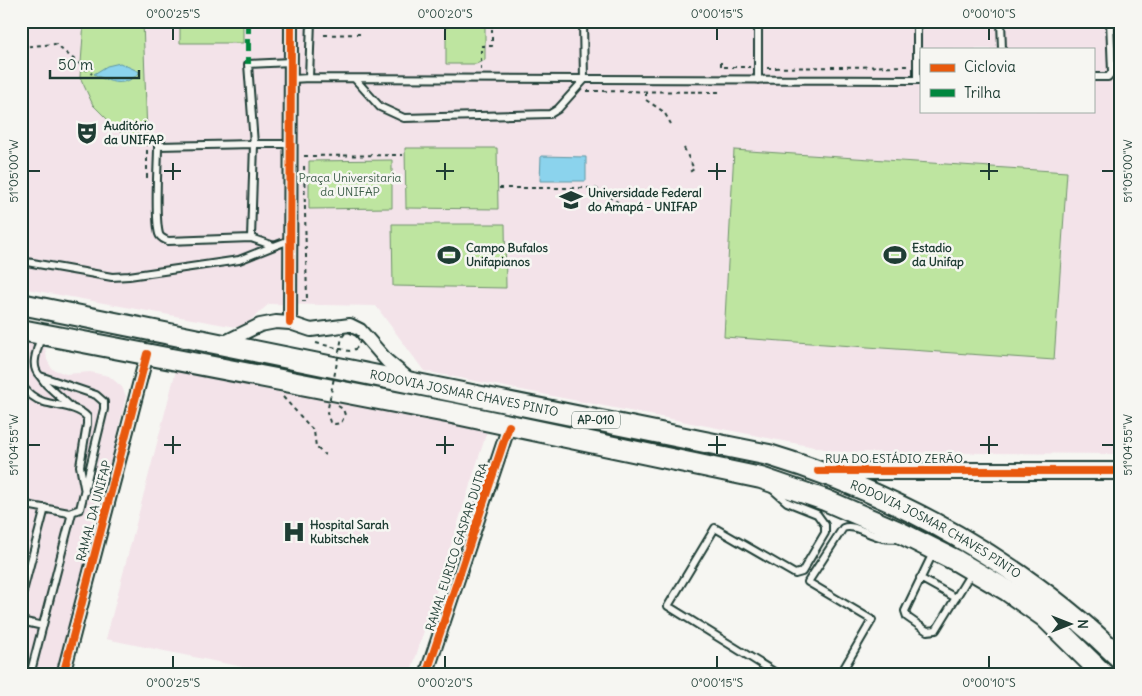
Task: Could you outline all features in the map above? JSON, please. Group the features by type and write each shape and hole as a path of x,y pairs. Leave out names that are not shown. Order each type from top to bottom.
{"main road":[{"name":"RODOVIA JOSMAR CHAVES PINTO","path":"21,304 769,455 818,470 902,506 948,530 1046,596 1121,659"},
{"name":"RODOVIA JOSMAR CHAVES PINTO","path":"21,330 452,412 509,426 761,478 825,500 907,536 973,570 1008,591 1044,617 1104,675"}],"street":[{"path":"290,323 292,240 291,21"},
{"path":"219,345 260,325 276,322 290,323 311,330 350,325 360,330 386,361 413,384"},
{"name":"RAMAL DA UNIFAP","path":"63,675 147,354"},
{"name":"RAMAL EURICO GASPAR DUTRA","path":"426,675 509,426"},
{"name":"RUA DO ESTÁDIO ZERÃO","path":"818,470 1121,471"}],"lane":[{"path":"309,78 311,21"},
{"path":"355,79 380,107 404,118 550,114 558,109 584,80 583,21"},
{"path":"758,21 758,80"},
{"path":"292,79 919,80 918,21"},
{"path":"1001,21 1002,48"},
{"path":"1094,78 1108,77 1112,72 1110,21"},
{"path":"251,238 254,144 248,64 291,62"},
{"path":"274,246 251,238 168,241 163,239 159,235 158,146 292,144"},
{"path":"21,262 112,277 129,276 239,260 292,240"},
{"path":"42,334 34,362 36,372 46,384 74,409 87,417 80,466 86,493"},
{"path":"21,504 72,513 80,509 86,493 103,421 104,402 96,395 40,376"},
{"path":"21,385 31,395 43,402 74,409"},
{"path":"761,478 781,499 817,514 825,524 825,533 802,572 795,574 715,528 668,606 779,675"},
{"path":"21,599 46,508"},
{"path":"30,675 72,513"},
{"path":"840,675 872,620 808,582 809,579 843,528 852,527 880,539 890,540 907,536"},
{"path":"934,550 905,611 907,617 927,631 936,630 973,570"},
{"path":"920,578 956,598"},
{"path":"21,621 42,626"}],"path":[{"path":"481,71 481,46 492,46 492,21"},
{"path":"324,35 360,34"},
{"path":"21,47 55,44 92,74"},
{"path":"721,62 721,67 750,67"},
{"path":"767,68 911,66"},
{"path":"586,91 723,92"},
{"path":"646,92 646,100 664,112 671,124"},
{"path":"147,134 147,181"},
{"path":"684,148 694,169 688,173"},
{"path":"304,156 403,155"},
{"path":"499,188 595,188 619,203"},
{"path":"338,406 343,409 345,418 341,423 335,424 330,422 327,413 341,340 344,334 353,332 360,338 360,344 355,349 349,351"},
{"path":"287,394 278,392 314,431 316,447 325,455"},
{"path":"321,402 329,404"}],"shaded area":[{"name":"Universidade Federal do Amapá - UNIFAP","path":"21,21 1121,21 1121,454 840,452 424,371 376,306 269,304 241,328 21,288"},
{"path":"21,342 45,347 47,360 52,369 66,374 90,372 109,376 122,387 126,396 63,675 21,675"},
{"name":"Hospital Sarah Kubitschek","path":"176,370 489,425 410,675 282,675 106,639"}],"green space":[{"path":"84,21 143,21 147,134 138,128 138,145 133,145 93,105 80,77"},
{"path":"180,21 243,21 243,43 180,43"},
{"path":"446,21 485,21 485,60 476,64 446,64"},
{"path":"405,148 497,148 498,209 406,208"},
{"name":"Estadio da Unifap","path":"734,150 1067,172 1054,360 724,337"},
{"name":"Praça Universitaria da UNIFAP","path":"392,160 392,208 309,209 309,161"},
{"name":"Campo Bufalos Unifapianos","path":"392,224 505,224 506,288 393,286"}],"water":[{"path":"120,63 140,72 123,82 112,82 94,74 107,66"},
{"path":"541,156 586,157 586,181 540,181"}],"marked path":[{"path":"248,21 248,64"}],"cycle path":[{"path":"290,323 291,21"},
{"path":"63,675 147,354"},
{"path":"426,675 509,426"},
{"path":"818,471 1121,471"}],"place":[{"name":"Auditório da UNIFAP","path":"87,133"},
{"name":"Universidade Federal do Amapá - UNIFAP","path":"571,200"},
{"name":"Campo Bufalos Unifapianos","path":"449,255"},
{"name":"Estadio da Unifap","path":"895,255"},
{"name":"Hospital Sarah Kubitschek","path":"294,532"}]}
